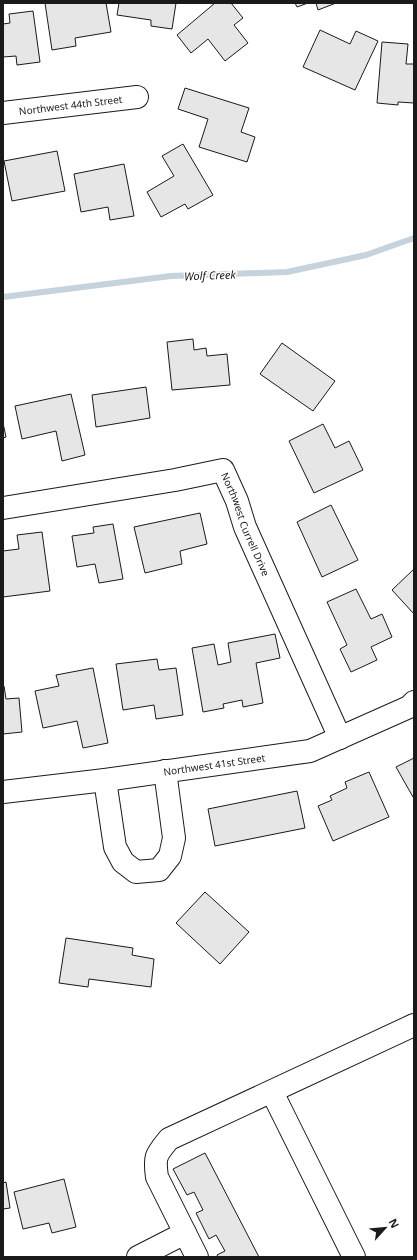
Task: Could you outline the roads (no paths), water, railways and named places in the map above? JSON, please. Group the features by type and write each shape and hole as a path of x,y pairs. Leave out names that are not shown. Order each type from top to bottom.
{"street":[{"name":"Northwest 44th Street","path":"3,113 138,97"},
{"name":"Northwest Currell Drive","path":"3,508 175,480 222,470 237,501 245,527 340,738"},
{"name":"Northwest 41st Street","path":"3,792 105,780 310,751 408,707 414,702"},
{"path":"105,780 115,847 123,862 136,872 159,870 170,856 174,838 165,771"},
{"path":"197,1257 157,1177 155,1163 158,1152 170,1139 414,1025"},
{"path":"272,1092 354,1257"},
{"path":"138,1257 185,1233"}],"waterway":[{"name":"Wolf Creek","path":"3,297 171,276 287,272 366,255 414,238"}]}
